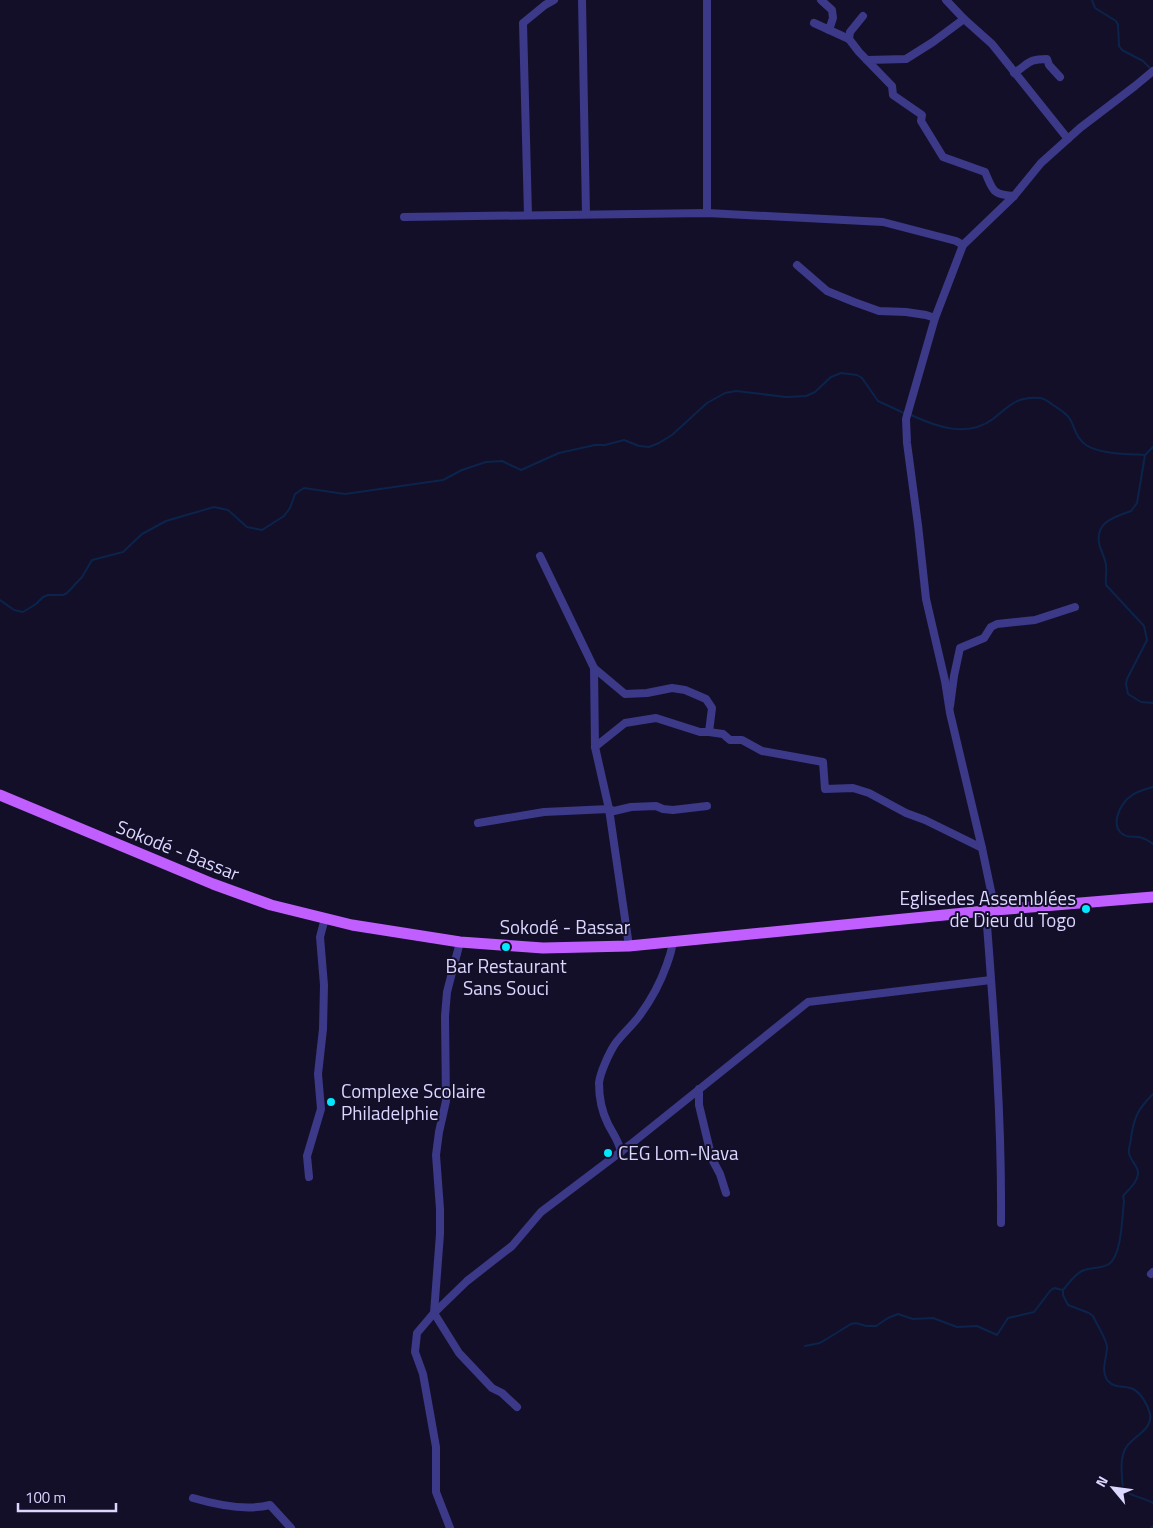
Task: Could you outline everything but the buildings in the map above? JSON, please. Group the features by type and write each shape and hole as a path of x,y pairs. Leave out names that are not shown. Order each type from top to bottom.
{"main road":[{"name":"Sokodé - Bassar","path":"0,795 212,884 271,904 352,925 460,942 543,948 629,946 1153,897"}],"street":[{"path":"528,215 523,23 554,0"},
{"path":"582,0 586,214"},
{"path":"707,0 707,214"},
{"path":"820,0 832,10 833,18 829,30"},
{"path":"946,0 992,44 1068,138"},
{"path":"849,39 850,32 863,16"},
{"path":"867,60 892,61 906,59 964,19"},
{"path":"814,23 849,39 892,86 893,95 922,115 921,121 943,157 985,172 994,190 1001,195 1014,196"},
{"path":"1014,73 1022,69 1028,62 1047,59 1049,65 1060,77"},
{"path":"1001,1223 1002,1159 991,980 990,911 982,848 949,712 945,681 926,599 907,444 906,418 935,318 963,245 1014,196 1041,162 1068,138 1153,71"},
{"path":"404,217 707,214 883,222 963,245"},
{"path":"797,265 827,291 879,310 926,315 935,318"},
{"path":"540,556 594,668 625,694 647,693 672,688 685,690 706,700 712,708 709,732"},
{"path":"949,712 960,648 984,638 991,627 997,624 1035,620 1075,607"},
{"path":"594,668 595,747 609,809 629,946"},
{"path":"595,747 625,723 656,718 700,732 724,734 730,740 742,740 762,751 823,762 824,789 853,788 869,793 906,813 925,820 982,848"},
{"path":"478,823 544,812 609,809 614,811 631,807 650,806 673,810 707,806"},
{"path":"309,1177 307,1156 321,1109 318,1074 323,1029 324,985 320,937 325,918"},
{"path":"460,942 447,992 445,1016 446,1101 436,1155 440,1234 434,1313 459,1353 492,1388 502,1393 517,1407"},
{"path":"621,1152 619,1142 603,1112 599,1081 615,1044 641,1015 653,995 666,968 672,942"},
{"path":"450,1528 436,1492 436,1447 423,1374 415,1352 417,1333 434,1313 467,1281 512,1246 541,1212 621,1152 808,1002 991,980"},
{"path":"699,1089 699,1105 712,1159 720,1174 726,1193"},
{"path":"193,1498 208,1503 258,1508 270,1505 291,1528"}],"waterway":[{"path":"1092,0 1095,8 1116,21 1118,25 1119,46 1122,50 1143,61 1150,68"},
{"path":"0,600 14,610 23,612 43,597 63,595 82,577 92,560 123,552 142,534 166,521 214,507 228,510 247,527 262,530 284,516 290,508 295,494 304,488 345,494 443,480 462,470 486,462 502,461 521,470 559,453 624,440 639,446 649,447 672,435 707,403 725,393 736,391 786,397 806,396 815,392 831,377 841,373 857,375 862,378 878,401 906,414"},
{"path":"911,415 942,427 952,429 973,428 993,419 1019,400 1042,398 1062,411 1070,419 1078,436 1086,445 1106,452 1145,455"},
{"path":"1153,447 1145,455 1137,503 1131,511 1106,522 1099,532 1100,547 1106,564 1106,585 1144,626 1147,640 1127,679 1128,694 1141,702 1153,703"},
{"path":"1153,787 1142,790 1127,799 1120,809 1117,821 1117,827 1124,835 1141,837 1153,844"},
{"path":"1153,1094 1140,1109 1134,1124 1129,1151 1138,1174 1134,1183 1123,1196 1122,1225 1117,1252 1109,1264 1082,1271 1063,1290 1063,1295 1068,1305 1093,1316 1107,1344 1104,1373 1108,1381 1114,1385 1136,1391 1148,1407 1150,1414 1149,1424 1130,1442 1124,1453 1122,1479 1125,1491 1153,1503"},
{"path":"805,1346 820,1343 851,1324 876,1326 898,1314 913,1319 933,1318 957,1327 977,1326 997,1335 1008,1318 1034,1312 1050,1291 1054,1288 1063,1290"}],"place":[{"name":"Eglisedes Assemblées de Dieu du Togo","path":"1086,909"},
{"name":"Bar Restaurant Sans Souci","path":"506,947"},
{"name":"Complexe Scolaire Philadelphie","path":"331,1102"},
{"name":"CEG Lom-Nava","path":"608,1153"}]}
